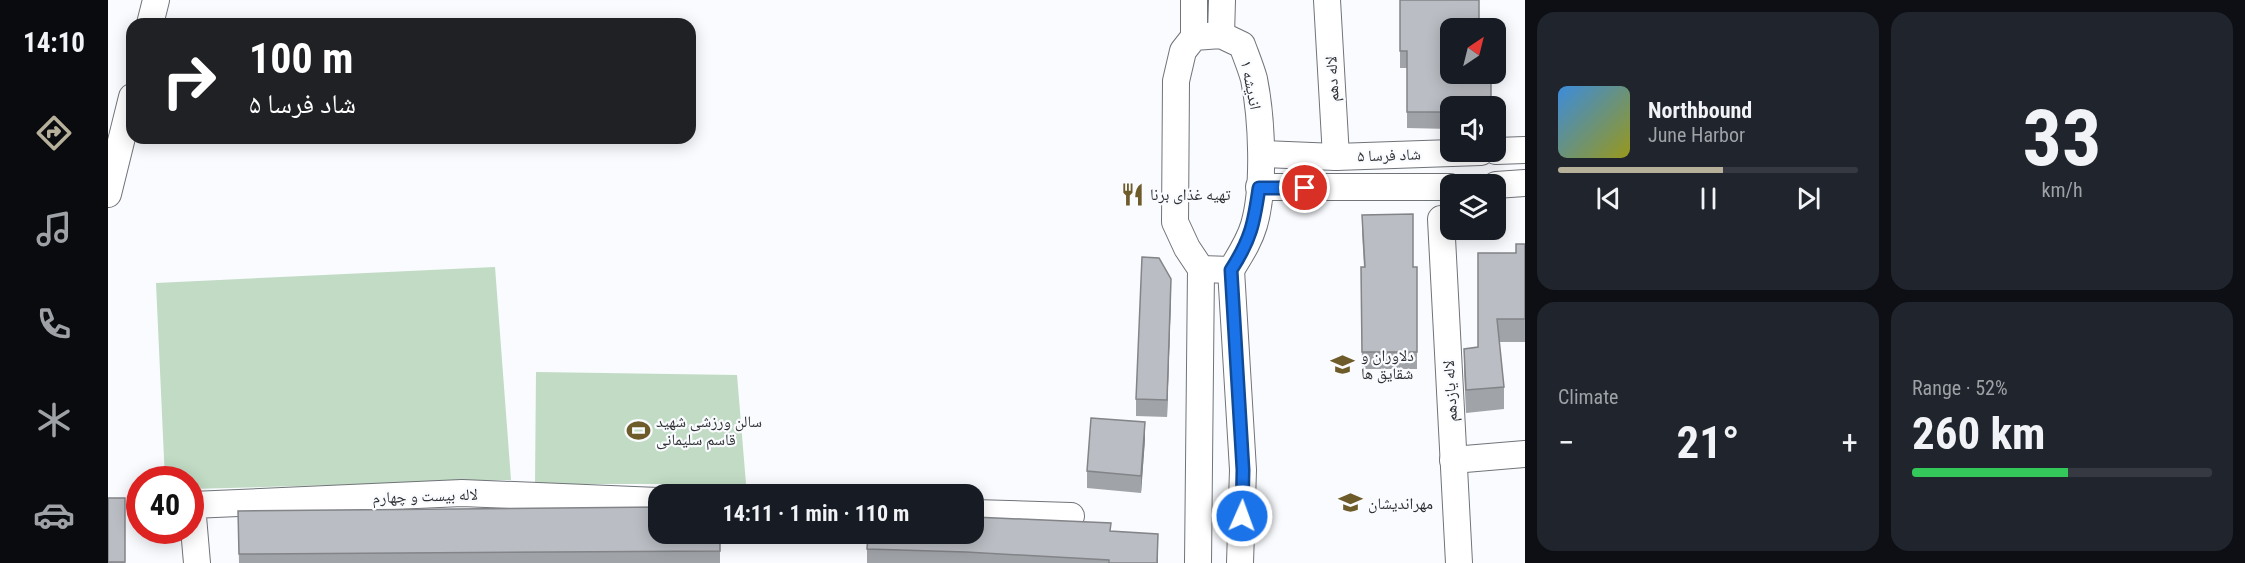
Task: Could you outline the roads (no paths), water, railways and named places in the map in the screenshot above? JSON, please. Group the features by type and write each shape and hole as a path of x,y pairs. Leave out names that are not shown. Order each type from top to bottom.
{"street":[{"path":"152,18 156,0"},
{"path":"1194,0 1194,37 1183,51 1176,81 1175,222 1187,248 1201,269 1198,563"},
{"path":"1194,37 1221,35 1222,0"},
{"name":"لاله دهم","path":"1327,0 1336,157"},
{"name":"اندیشه ۱","path":"1221,35 1242,45 1254,79 1262,154 1254,224 1245,248 1231,270"},
{"path":"108,194 126,121"},
{"path":"1506,151 1525,150"},
{"name":"شاد فرسا ۵","path":"1262,154 1336,157 1440,153"},
{"path":"1506,184 1525,183"},
{"name":"شاد فرسا ۵","path":"1259,188 1440,187"},
{"name":"لاله یازدهم","path":"1441,240 1459,563"},
{"path":"1201,269 1231,270 1243,470 1240,563"},
{"path":"1453,460 1525,454"},
{"name":"لاله بیست و چهارم","path":"204,504 462,493 648,501"},
{"path":"984,513 1071,516"},
{"path":"195,544 197,563"}],"place":[{"name":"تهیه غذای برنا","path":"1132,194"},
{"name":"دلاوران و شقایق ها","path":"1343,364"},
{"name":"سالن ورزشی شهید قاسم سلیمانی","path":"638,430"},
{"name":"مهراندیشان","path":"1350,503"}]}
